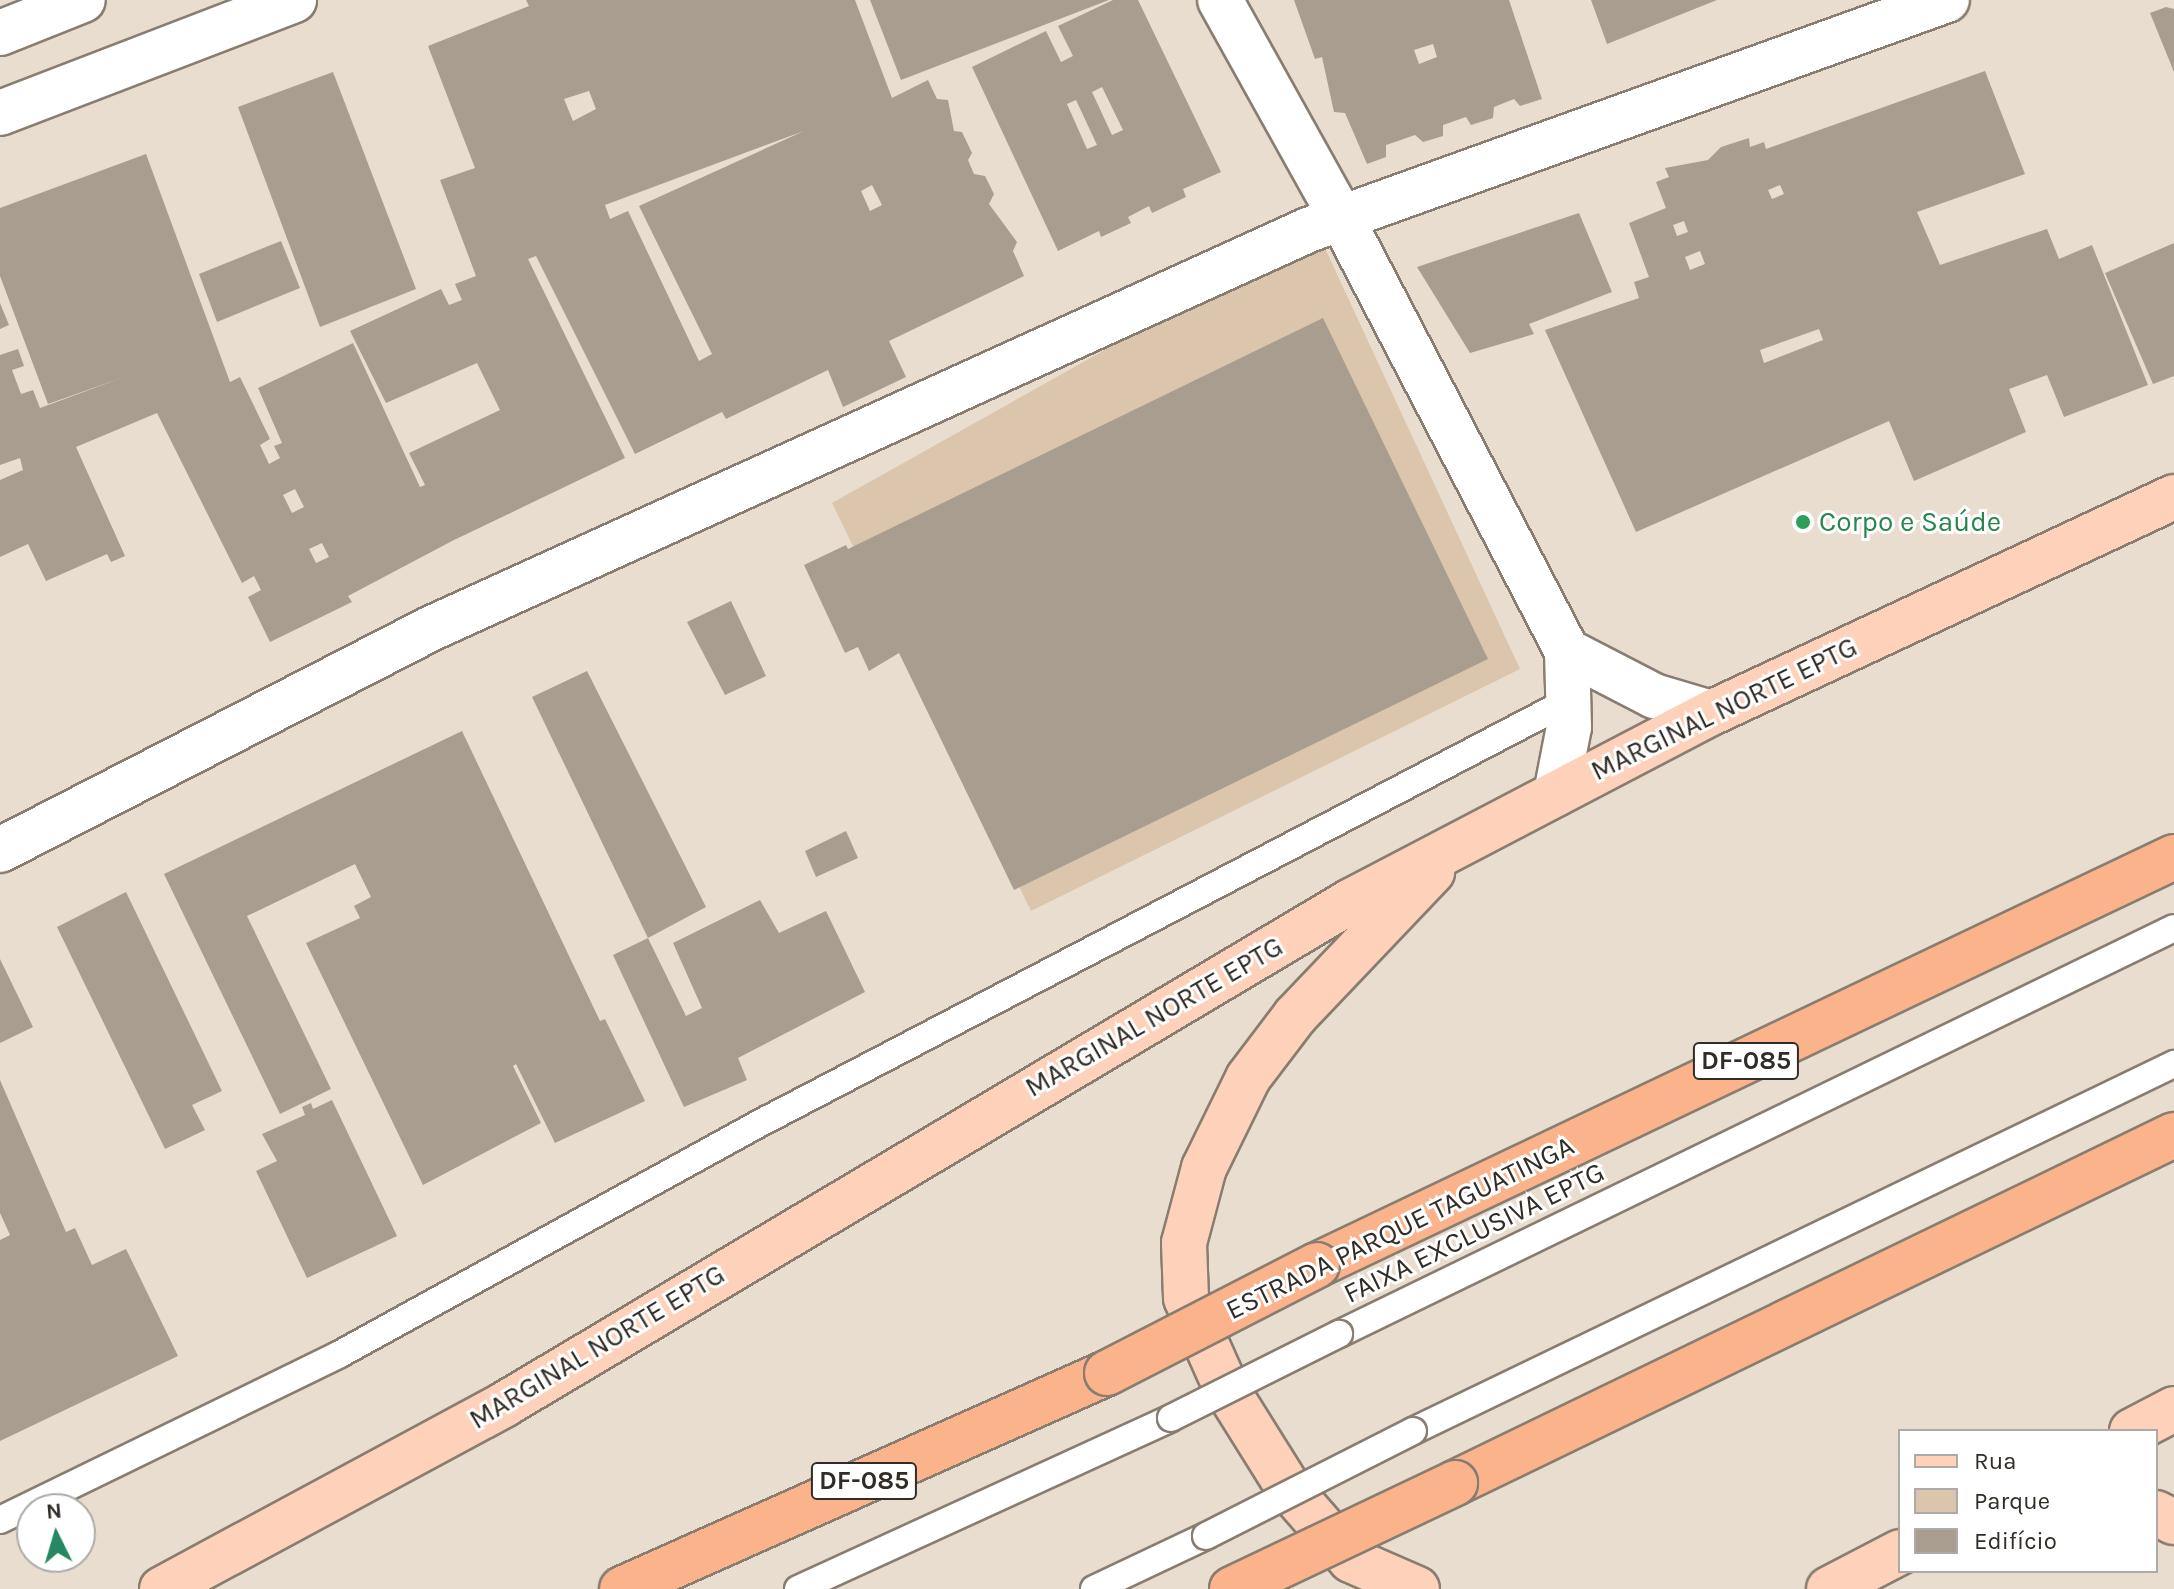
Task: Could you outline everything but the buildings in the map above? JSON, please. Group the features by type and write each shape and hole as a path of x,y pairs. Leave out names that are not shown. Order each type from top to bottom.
{"highway":[{"name":"ESTRADA PARQUE TAGUATINGA","path":"622,1589 1107,1373 1317,1265 2174,857"},
{"path":"1232,1589 2174,1135"}],"main road":[{"name":"MARGINAL NORTE EPTG","path":"162,1589 505,1404 1337,909 1711,713 2174,497"},
{"path":"1417,1589 1351,1560 1289,1489 1226,1388 1186,1298 1184,1243 1204,1168 1248,1078 1295,1016 1459,844"},
{"path":"2136,1429 2174,1409"},
{"path":"1794,1589 1833,1586 1898,1553"}],"street":[{"path":"0,33 83,0"},
{"path":"0,113 294,0"},
{"path":"1220,0 1341,217 1567,651 1570,700 1567,753 1556,794"},
{"path":"0,850 432,628 1341,217 1947,0"},
{"path":"1567,651 1654,696 1711,713"}],"lane":[{"path":"0,1520 340,1354 795,1104 1570,700"},
{"name":"FAIXA EXCLUSIVA EPTG","path":"798,1589 1171,1418 2174,928"},
{"path":"1094,1589 1413,1431 2174,1064"}],"green space":[{"path":"1317,231 1520,669 1031,911 832,503"}],"place":[{"name":"Corpo e Saúde","path":"1803,522"}]}
